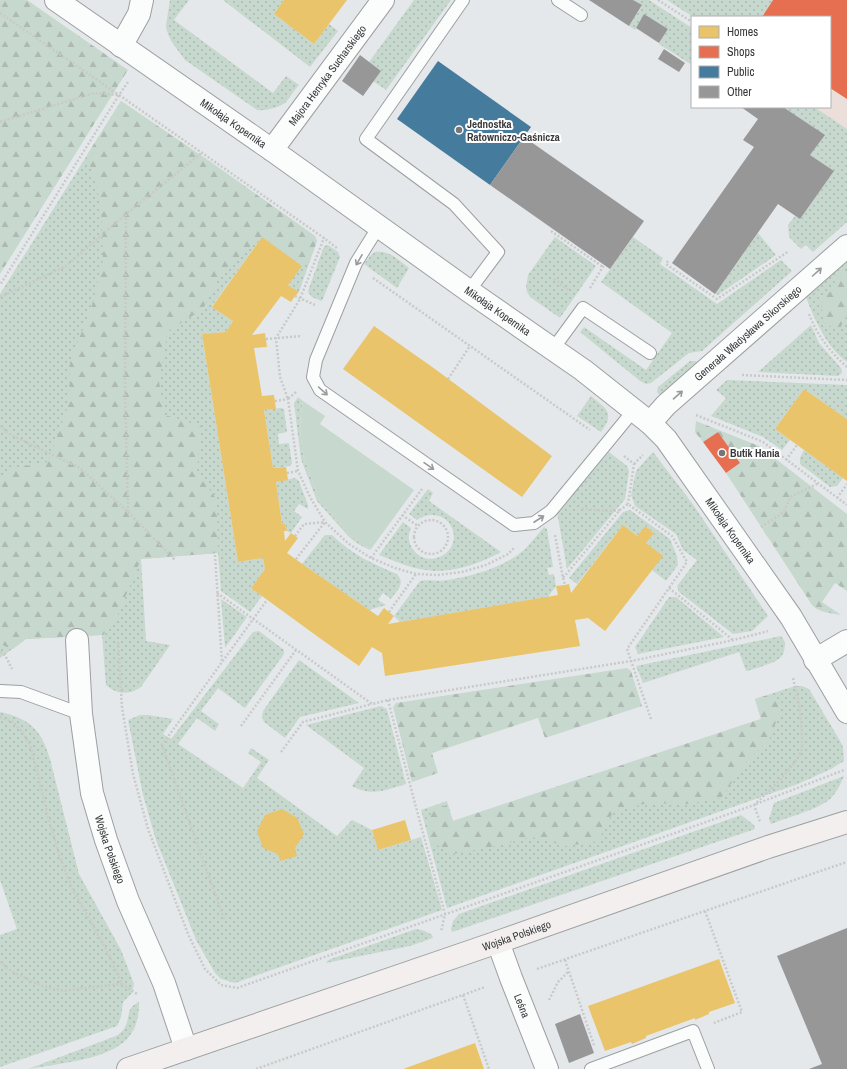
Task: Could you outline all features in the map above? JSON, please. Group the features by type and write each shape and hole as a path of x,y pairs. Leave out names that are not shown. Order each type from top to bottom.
{"main road":[{"name":"Wojska Polskiego","path":"128,1069 498,942 768,847 847,822"}],"street":[{"name":"Mikołaja Kopernika","path":"56,0 272,150 583,370 642,417 666,439 786,611 847,712"},
{"path":"121,46 139,14 142,0"},
{"name":"Majora Henryka Sucharskiego","path":"272,150 383,0"},
{"name":"Generała Władysława Sikorskiego","path":"642,417 666,405 847,246"},
{"name":"Wojska Polskiego","path":"77,640 81,714 92,793 106,840 128,901 164,984 186,1048"},
{"path":"815,660 847,641"},
{"name":"Leśna","path":"498,942 547,1069"}],"lane":[{"path":"463,0 366,139 454,204 498,252 470,291"},
{"path":"558,0 581,15"},
{"path":"379,226 356,263 316,360 313,377 320,390 514,525 534,523 551,511 608,443 642,417"},
{"path":"553,349 583,308 650,353"},
{"path":"0,691 22,692 81,714"},
{"path":"594,1068 693,1031 708,1069"}],"path":[{"path":"658,0 691,21"},
{"path":"0,13 203,152 324,238 356,263 367,274 608,443 634,464"},
{"path":"0,285 142,60"},
{"path":"0,122 94,92 119,95"},
{"path":"0,297 66,266 126,214 203,152"},
{"path":"126,214 128,512"},
{"path":"551,231 603,267"},
{"path":"324,238 300,299 276,338 280,377 288,399 298,471 310,497 325,522 349,544 372,558 395,568 416,574 437,575 462,572 486,565 508,554 520,542 534,523"},
{"path":"668,261 666,264 717,299 789,251"},
{"path":"799,288 814,326 824,343 847,367"},
{"path":"448,379 470,346"},
{"path":"739,375 847,380"},
{"path":"275,401 288,399 313,377"},
{"path":"692,414 763,442 847,505"},
{"path":"0,426 11,435 80,468 128,512 175,560"},
{"path":"786,460 797,445"},
{"path":"563,578 620,510 628,504 634,464 644,454"},
{"path":"372,558 435,470"},
{"path":"287,473 298,471"},
{"path":"757,530 784,512 790,497 818,484"},
{"path":"837,498 847,484"},
{"path":"628,504 672,536 687,562 628,649 651,719"},
{"path":"565,585 551,511 569,508 610,511 620,510"},
{"path":"402,515 418,526"},
{"path":"428,520 434,520 444,525 449,536 445,547 436,553 431,554 421,550 415,541 418,526 428,520"},
{"path":"295,536 304,524 325,522"},
{"path":"296,560 325,522"},
{"path":"215,556 222,662"},
{"path":"389,612 416,574"},
{"path":"669,588 734,640"},
{"path":"217,593 372,704"},
{"path":"224,919 162,745 267,600"},
{"path":"281,752 304,722 388,700 631,661 734,640 772,630"},
{"path":"118,642 122,707 133,774 148,829 188,934 206,969 220,985 237,988 754,805 844,770"},
{"path":"241,726 296,650"},
{"path":"754,805 771,789 794,763 802,749 802,732 798,698 792,672"},
{"path":"388,700 445,914 441,932"},
{"path":"0,717 13,722 23,733 30,745 50,824 61,860 73,890 107,951 122,984 137,994"},
{"path":"754,805 761,825"},
{"path":"531,972 847,862"},
{"path":"693,1031 742,1012 705,911"},
{"path":"565,960 597,1053 594,1068"},
{"path":"0,962 11,971 42,986 63,991 122,984"},
{"path":"256,1069 485,987"},
{"path":"463,995 489,1069"}],"shaded area":[{"path":"847,0 847,135 806,108 831,108 831,16 767,16"}],"green space":[{"path":"0,0 27,0 128,70 0,274"},
{"path":"170,0 189,0 174,20 273,93 286,76 299,85 287,101 282,105 271,109 257,110 185,60 171,41 166,27"},
{"path":"223,0 284,0 274,14 314,44 329,24 338,31 310,67"},
{"path":"414,0 451,0 386,90 373,81 381,71 369,62"},
{"path":"633,0 649,0 691,27 691,64 659,44 668,29 644,14 635,30 629,26 642,6"},
{"path":"667,0 773,0 763,16 691,16"},
{"path":"121,101 315,236 317,241 299,292 288,285 301,266 262,237 212,306 233,321 226,332 202,334 238,562 263,558 265,569 251,588 262,596 250,612 221,591 218,553 141,559 146,641 170,645 141,687 127,693 118,692 106,685 102,635 26,639 0,658 0,294"},
{"path":"121,101 315,236 317,241 310,260 302,266 262,237 222,272 203,309 168,331 159,382 165,415 201,426 197,472 217,500 218,553 141,559 117,617 103,635 26,639 13,649 0,644 0,481 8,469 48,462 69,403 70,361 91,309 103,260 101,204 87,155"},
{"path":"784,108 816,108 847,129 847,222 813,252 806,245 801,249 789,237 788,225 795,216 800,219 834,171 810,155 824,136"},
{"path":"758,233 776,255 718,295 715,294"},
{"path":"555,237 596,266 560,318 530,297 526,287 528,275"},
{"path":"633,237 663,258 660,264 717,304 781,260 792,271 702,351 689,353 651,383 646,384 640,381 580,332 584,327 646,370 672,333 601,282"},
{"path":"328,245 338,252 340,257 322,301 312,297 308,291 324,246"},
{"path":"375,252 389,254 409,268 397,288 364,264"},
{"path":"847,260 847,362 827,341 817,324 806,297"},
{"path":"843,272 847,274 847,315 838,332 823,321 821,300 833,289 835,280"},
{"path":"811,325 819,343 841,368 842,373 838,376 758,372"},
{"path":"690,361 696,361 699,364 661,396 657,392 658,387"},
{"path":"727,380 847,385 847,419 804,389 775,429 790,440 782,450 763,437 711,416 726,398 716,390"},
{"path":"591,396 605,408 607,412 608,420 601,432 577,416"},
{"path":"298,397 303,401 300,428 302,449 320,501 351,536 371,549 370,550 358,544 349,537 317,501 301,459 294,403"},
{"path":"303,401 325,416 320,424 414,490 371,549 351,536 320,501 302,449 300,429"},
{"path":"284,409 287,432 278,434 279,444 289,443 292,463 290,466 273,468 264,410"},
{"path":"696,421 759,446 847,514 847,591 835,583 822,602 841,615 822,611 812,605 726,473 740,463 718,432 703,442 695,432"},
{"path":"804,450 843,478 837,486 830,487 800,464 800,458"},
{"path":"609,452 627,466 629,471 625,499 567,569 557,512"},
{"path":"653,452 692,503 768,616 752,631 733,634 679,592 677,586 697,560 683,550 676,534 635,506 631,495 636,471"},
{"path":"295,478 299,481 308,505 308,509 299,504 294,511 302,517 291,533 287,531 285,524 282,524 276,482"},
{"path":"428,489 433,493 429,501 501,552 474,564 445,571 414,568 379,555 403,522 411,528 409,542 417,554 425,558 433,559 448,551 454,536 451,526 444,518 431,515 421,517 417,520 409,514"},
{"path":"630,510 670,539 677,556 678,565 666,581 652,570 662,556 646,543 654,533 645,526 637,536 623,525 577,584 569,578 623,512"},
{"path":"544,527 547,529 553,567 547,568 549,575 554,574 556,586 548,597 400,622 394,616 420,581 445,581 479,573 499,566 525,549"},
{"path":"325,535 332,535 347,548 363,558 397,574 401,581 398,590 391,599 383,593 378,600 386,605 369,610 302,564"},
{"path":"669,597 676,597 724,637 638,654 635,647"},
{"path":"221,599 247,617 225,648"},
{"path":"259,631 284,650 284,654 245,708 218,688 201,711 219,724 215,731 197,718 178,744 243,788 261,762 248,753 251,748 269,760 257,778 337,836 352,820 372,830 378,850 421,837 442,910 235,983 221,979 215,973 196,940 156,840 143,795 128,720 140,715 173,719 163,734 171,739 253,632"},
{"path":"781,636 785,644 780,658 769,664 746,671 739,652 643,683 636,666"},
{"path":"299,660 359,703 300,717 285,738 264,722 262,717 263,711"},
{"path":"627,668 631,671 642,706 545,738 538,718 432,753 438,773 412,782 393,707 396,703"},
{"path":"795,686 802,686 809,689 843,747 844,761 831,769 798,784 447,908 421,810 447,801 453,821 761,719 755,699"},
{"path":"768,695 782,706 769,740 743,766 721,798 687,804 647,803 613,812 598,841 567,846 532,837 496,846 452,854 429,840 428,820 436,804 448,807 453,821 761,719 755,699"},
{"path":"381,706 387,709 406,784 373,792 352,786 364,768 306,725"},
{"path":"0,712 27,722 43,740 50,759 79,874 121,950 134,984 132,993 123,1002 121,1017 117,1026 0,1067 0,935 17,929 0,880"},
{"path":"844,776 836,792 823,804 809,811 771,824 769,819 774,803"},
{"path":"741,815 754,825 755,829 452,932 451,929 453,921 459,914"},
{"path":"416,929 425,931 432,935 433,938 410,946 326,963 328,960"},
{"path":"139,1002 139,1012 135,1026 127,1039 118,1046 107,1052 80,1060 28,1069 116,1036 125,1027 132,1007"}],"building: Homes":[{"path":"284,0 347,0 314,44 274,14"},
{"path":"262,237 302,266 288,285 299,292 291,302 281,296 252,335 265,333 267,347 254,348 262,396 274,395 276,409 264,410 273,468 286,467 287,473 288,480 276,482 282,524 285,524 287,531 284,531 285,541 291,533 298,538 287,553 378,616 384,608 394,616 388,624 558,595 556,586 569,584 571,593 623,525 637,536 645,526 654,533 646,543 663,556 605,631 588,618 575,620 580,646 385,676 382,653 372,647 359,666 251,588 265,569 263,558 238,562 202,334 226,332 233,321 212,307"},
{"path":"374,326 435,369 552,456 522,497 343,369"},
{"path":"804,389 847,419 847,481 775,429"},
{"path":"282,809 297,818 304,834 295,848 297,856 280,861 278,854 263,848 257,831 265,815"},
{"path":"405,820 411,840 378,850 372,830"},
{"path":"719,959 735,1003 709,1012 709,1014 695,1020 695,1018 646,1036 646,1038 632,1044 631,1042 605,1051 588,1006"},
{"path":"475,1043 484,1069 403,1069"}],"building: Shops":[{"path":"773,0 847,0 847,99 831,89 831,16 763,16"},
{"name":"Butik Hania","path":"718,432 740,463 726,473 703,442"}],"building: Public":[{"path":"438,61 531,127 490,185 397,119"}],"building: Other":[{"path":"589,0 633,0 642,5 629,26"},
{"path":"644,14 668,29 659,43 636,28"},
{"path":"664,49 685,63 679,72 658,59"},
{"path":"360,55 381,71 363,96 342,81"},
{"path":"742,108 784,108 825,135 810,155 834,171 800,219 778,204 715,294 672,263 754,147 743,140 758,119"},
{"path":"524,137 644,221 610,269 490,185"},
{"path":"847,928 847,1069 809,1069 822,1064 777,956"},
{"path":"580,1014 594,1053 569,1063 555,1024"}],"place":[{"name":"Jednostka Ratowniczo-Gaśnicza","path":"459,130"},
{"name":"Butik Hania","path":"722,453"}]}
